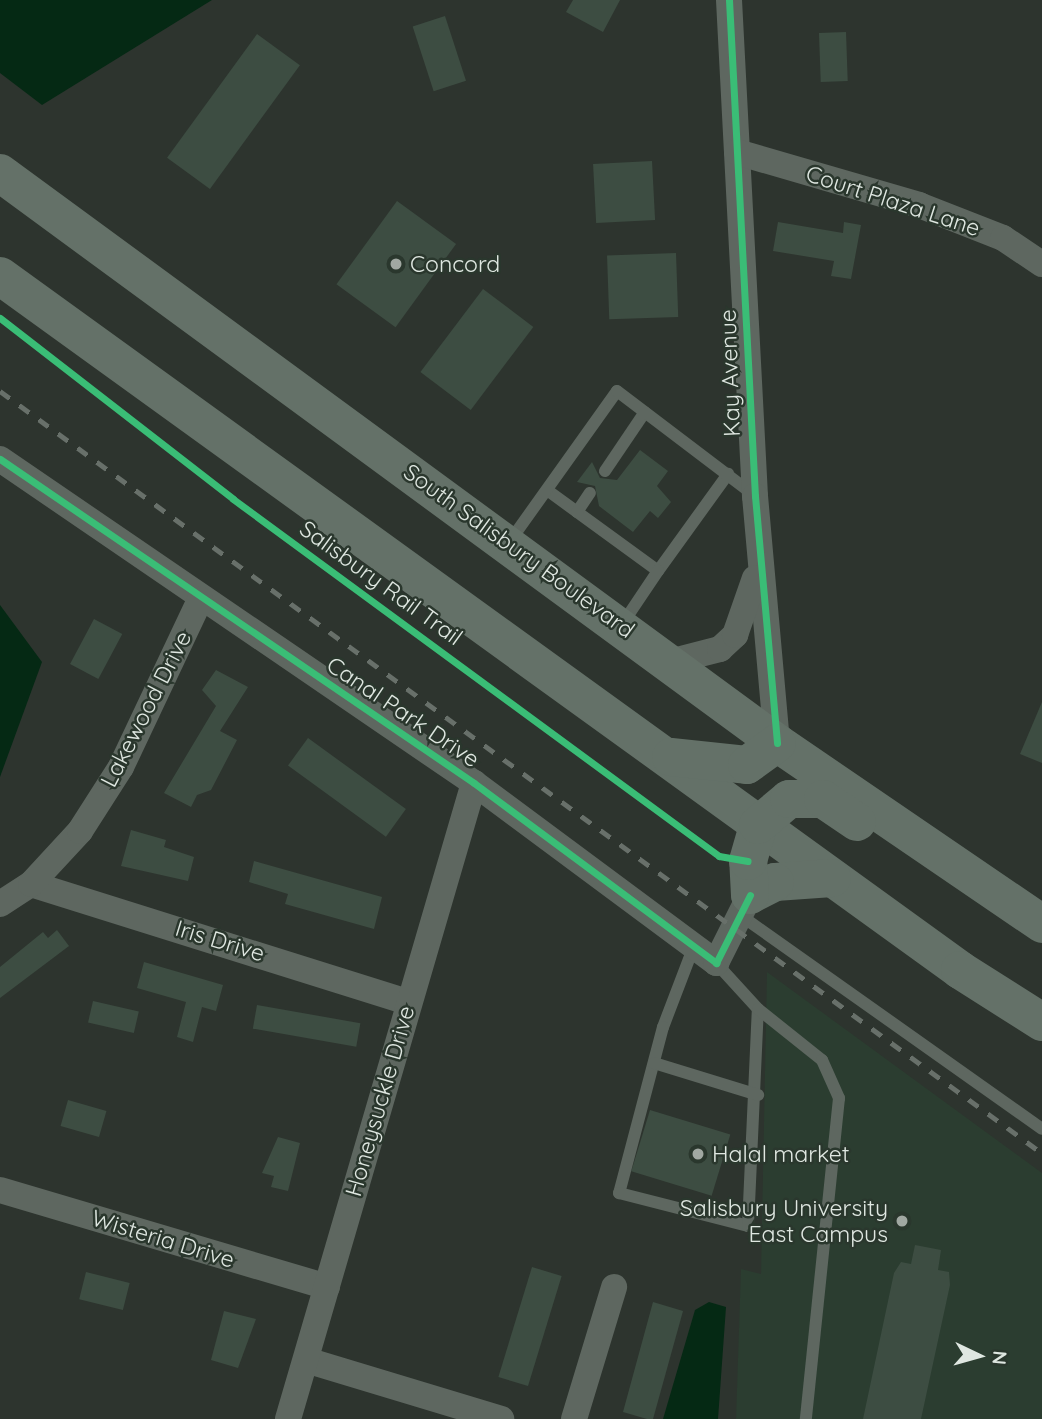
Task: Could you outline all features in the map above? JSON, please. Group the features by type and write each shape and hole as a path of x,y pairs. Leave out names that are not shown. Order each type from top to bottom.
{"main road":[{"name":"South Salisbury Boulevard","path":"0,173 509,543 777,743 1042,924"},
{"path":"0,276 832,878 1042,1022"},
{"path":"659,754 717,766 747,765 777,743"},
{"path":"745,905 748,862 758,825 789,799 822,799 901,852 930,849"},
{"path":"745,905 775,883 832,878"}],"street":[{"name":"Kay Avenue","path":"729,0 759,562 777,743"},
{"name":"Court Plaza Lane","path":"737,152 919,205 1003,238 1042,264"},
{"name":"Canal Park Drive","path":"0,459 200,600 474,783 716,963"},
{"name":"Kay Avenue","path":"669,662 701,659 735,635 759,562"},
{"name":"Lakewood Drive","path":"0,904 31,884 80,831 121,767 200,600"},
{"name":"Honeysuckle Drive","path":"288,1419 474,783"},
{"name":"Iris Drive","path":"31,884 408,1002"},
{"path":"716,963 745,905"},
{"name":"Wisteria Drive","path":"0,1190 327,1287"},
{"path":"575,1419 614,1287"},
{"path":"306,1360 501,1419"}],"lane":[{"path":"509,543 617,391 755,496"},
{"path":"605,471 645,412"},
{"path":"621,626 727,474"},
{"path":"547,490 658,571"},
{"path":"578,512 590,493"},
{"path":"745,905 1042,1129"},
{"path":"694,946 654,1063 619,1193 748,1226 758,1095 758,1009"},
{"path":"716,963 758,1009 822,1060 839,1098 806,1419"},
{"path":"654,1063 758,1095"}],"shaded area":[{"path":"0,0 212,0 42,105 0,73"},
{"path":"0,605 42,662 0,777"},
{"name":"Salisbury University East Campus","path":"767,972 1042,1173 1042,1419 736,1419 741,1269 761,1274"},
{"path":"709,1302 726,1307 718,1419 663,1419 695,1310"}],"building":[{"path":"573,0 620,0 603,32 566,12"},
{"path":"445,16 466,81 434,91 413,27"},
{"path":"846,32 848,81 821,82 819,33"},
{"path":"257,34 300,65 210,189 167,158"},
{"path":"652,161 655,220 596,223 593,164"},
{"name":"Concord","path":"397,201 456,244 396,327 336,284"},
{"path":"778,222 843,233 844,222 861,225 851,279 831,276 834,261 773,251"},
{"path":"676,253 678,317 609,319 607,255"},
{"path":"483,289 533,327 471,410 420,372"},
{"path":"640,450 668,471 657,486 671,502 658,518 650,511 633,532 599,506 595,486 577,482 592,462 600,478 617,480"},
{"path":"94,619 122,634 98,679 70,664"},
{"path":"216,670 248,687 220,731 237,740 211,790 197,795 191,807 164,793 216,706 202,690"},
{"path":"1042,702 1042,763 1020,754"},
{"path":"308,738 406,809 386,837 288,766"},
{"path":"131,830 166,840 164,847 194,857 188,881 121,866"},
{"path":"254,861 382,897 374,929 285,904 288,894 249,882"},
{"path":"57,930 69,946 0,998 0,967 43,932 48,938"},
{"path":"144,962 223,985 216,1011 202,1007 193,1042 177,1037 186,1002 137,988"},
{"path":"93,1001 139,1012 134,1033 88,1022"},
{"path":"257,1005 360,1023 356,1047 253,1029"},
{"path":"68,1100 106,1111 99,1137 61,1126"},
{"path":"650,1110 730,1135 712,1196 631,1171"},
{"path":"278,1137 300,1143 288,1191 271,1187 274,1176 262,1173"},
{"path":"915,1245 941,1250 938,1270 949,1272 950,1285 921,1419 863,1419 894,1273 901,1262 911,1264"},
{"path":"532,1267 562,1276 528,1386 498,1377"},
{"path":"86,1272 130,1283 123,1310 79,1299"},
{"path":"653,1302 683,1311 653,1419 647,1419 623,1412"},
{"path":"224,1311 256,1319 238,1368 211,1360"}],"railway":[{"path":"0,391 1042,1153"}],"cycle path":[{"path":"729,0 755,496 777,743"},
{"name":"Salisbury Rail Trail","path":"0,318 233,499 719,856 748,861"},
{"path":"0,459 474,783 716,963 750,895"}],"place":[{"name":"Concord","path":"396,264"},
{"name":"Halal market","path":"698,1154"},
{"name":"Salisbury University East Campus","path":"902,1221"}]}
